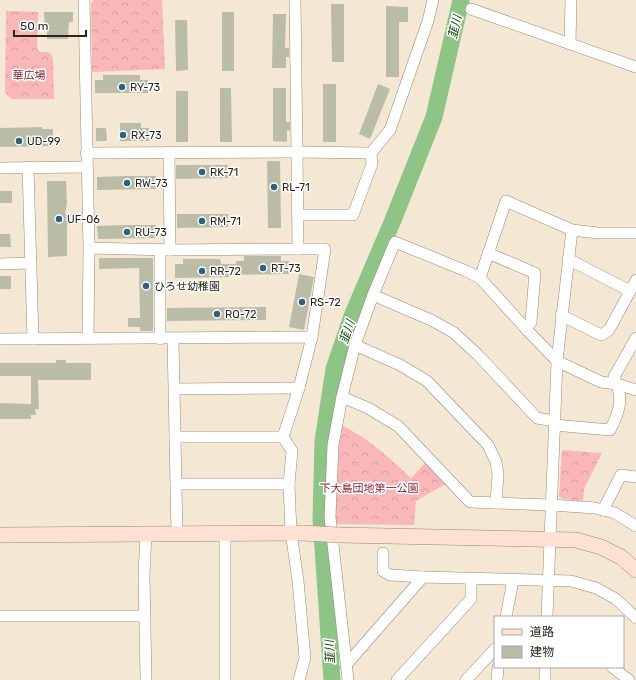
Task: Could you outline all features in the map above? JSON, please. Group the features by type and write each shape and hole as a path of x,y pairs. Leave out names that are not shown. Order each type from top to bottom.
{"street":[{"path":"84,0 88,338"},
{"path":"295,0 298,249"},
{"path":"298,215 353,215 372,164 371,153 390,130 428,21 433,0"},
{"path":"570,44 571,0"},
{"path":"471,9 636,67"},
{"path":"160,339 169,152"},
{"path":"86,153 371,153"},
{"path":"28,167 33,339"},
{"path":"0,168 87,167"},
{"path":"480,278 506,201 572,230 598,233 636,233"},
{"path":"548,616 549,541 552,505 557,361 572,230"},
{"path":"348,680 330,517 333,445 342,397 355,345 373,295 395,242 466,270 480,278 557,361 601,382 617,384 636,390"},
{"path":"88,248 165,250 325,249 312,337 299,388 283,437"},
{"path":"488,253 535,273 531,322 526,329"},
{"path":"568,259 630,291"},
{"path":"0,264 31,264"},
{"path":"562,315 601,335 609,330 636,280"},
{"path":"373,295 432,320 453,332 478,355 536,418 554,423 610,430 618,414 620,395 614,377 636,338"},
{"path":"0,339 312,337"},
{"path":"173,339 177,534"},
{"path":"355,345 400,365 427,381 488,445 496,462 498,474 496,503"},
{"path":"175,389 299,388"},
{"path":"342,397 368,408 398,426 470,502 595,508 615,513 636,526"},
{"path":"175,437 283,437"},
{"path":"283,437 292,451 289,484 297,533 298,580 305,658 299,680"},
{"path":"604,510 621,475 636,477"},
{"path":"176,484 289,484"},
{"path":"225,533 225,680"},
{"path":"0,535 297,533 549,541 576,540 601,547 621,557 636,570"},
{"path":"146,534 144,574 146,680"},
{"path":"383,553 383,571 390,575 471,579 571,581 596,588 616,599 636,618"},
{"path":"346,665 423,577"},
{"path":"397,680 471,599 471,579"},
{"path":"506,616 513,580"},
{"path":"0,616 145,616"},
{"path":"466,680 494,650"},
{"path":"497,680 498,668"},
{"path":"545,668 545,680"},
{"path":"613,668 629,680"}],"green space":[{"path":"94,0 162,0 165,69 92,72 91,3"},
{"name":"華広場","path":"6,11 38,12 37,49 40,52 49,53 52,55 54,99 11,99 5,92"},
{"name":"下大島団地第一公園","path":"341,425 370,442 411,478 427,461 447,483 416,501 414,525 333,524 335,452"},
{"path":"562,450 602,453 584,489 583,501 563,499 559,496"}],"building":[{"path":"331,4 344,4 344,62 332,62"},
{"path":"386,6 408,7 408,22 399,22 399,77 386,77"},
{"path":"44,12 73,12 73,22 69,22 68,39 47,39"},
{"path":"222,12 234,12 234,71 222,71"},
{"path":"273,14 286,14 285,48 289,48 289,57 286,57 286,68 272,68"},
{"path":"175,20 187,20 188,70 176,71"},
{"name":"RY-73","path":"103,75 140,75 140,80 148,80 148,93 95,93 95,80 103,80"},
{"path":"323,84 336,84 336,142 323,142"},
{"path":"378,84 390,89 370,139 359,134"},
{"path":"220,88 231,88 232,142 220,142"},
{"path":"273,88 286,88 286,122 290,122 290,131 287,130 287,142 273,141"},
{"path":"176,91 188,91 188,142 176,142"},
{"path":"120,123 141,123 141,128 149,128 149,141 120,141"},
{"name":"UD-99","path":"42,127 42,129 53,129 53,146 0,147 0,128"},
{"path":"96,128 106,128 107,141 96,141"},
{"name":"RL-71","path":"267,161 280,161 281,228 268,228"},
{"name":"RK-71","path":"176,165 228,165 228,178 176,179"},
{"name":"RW-73","path":"156,176 156,189 97,190 97,177"},
{"name":"UF-06","path":"47,181 66,181 67,204 65,214 71,214 71,224 67,224 67,256 48,257"},
{"path":"0,191 12,191 12,203 0,203"},
{"name":"RM-71","path":"177,214 228,214 228,227 177,228"},
{"name":"RU-73","path":"156,225 156,238 98,239 97,226"},
{"path":"0,234 10,234 11,247 0,247"},
{"path":"244,256 281,256 281,261 289,261 289,274 175,278 175,264 183,264 183,259 220,259 221,264 236,264 236,261 244,261"},
{"path":"99,258 153,258 153,331 140,331 140,327 128,327 128,318 140,318 139,268 99,269"},
{"name":"RS-72","path":"299,274 314,277 304,330 289,327"},
{"path":"0,276 11,276 11,289 0,289"},
{"name":"RQ-72","path":"266,307 266,320 167,321 167,308"},
{"path":"56,360 66,360 66,363 91,363 91,380 38,380 39,409 35,409 36,415 31,415 31,419 0,419 0,403 31,404 31,376 0,376 0,363 56,363"}],"waterway":[{"name":"韮川","path":"332,680 321,519 323,441 334,369 352,316 393,220 434,117 461,0"}],"place":[{"name":"RY-73","path":"122,87"},
{"name":"RX-73","path":"123,135"},
{"name":"UD-99","path":"19,141"},
{"name":"RK-71","path":"202,172"},
{"name":"RW-73","path":"127,183"},
{"name":"RL-71","path":"274,187"},
{"name":"UF-06","path":"59,219"},
{"name":"RM-71","path":"202,221"},
{"name":"RU-73","path":"127,232"},
{"name":"RT-73","path":"263,268"},
{"name":"RR-72","path":"202,271"},
{"name":"ひろせ幼稚園","path":"146,286"},
{"name":"RS-72","path":"302,302"},
{"name":"RQ-72","path":"217,314"}]}
